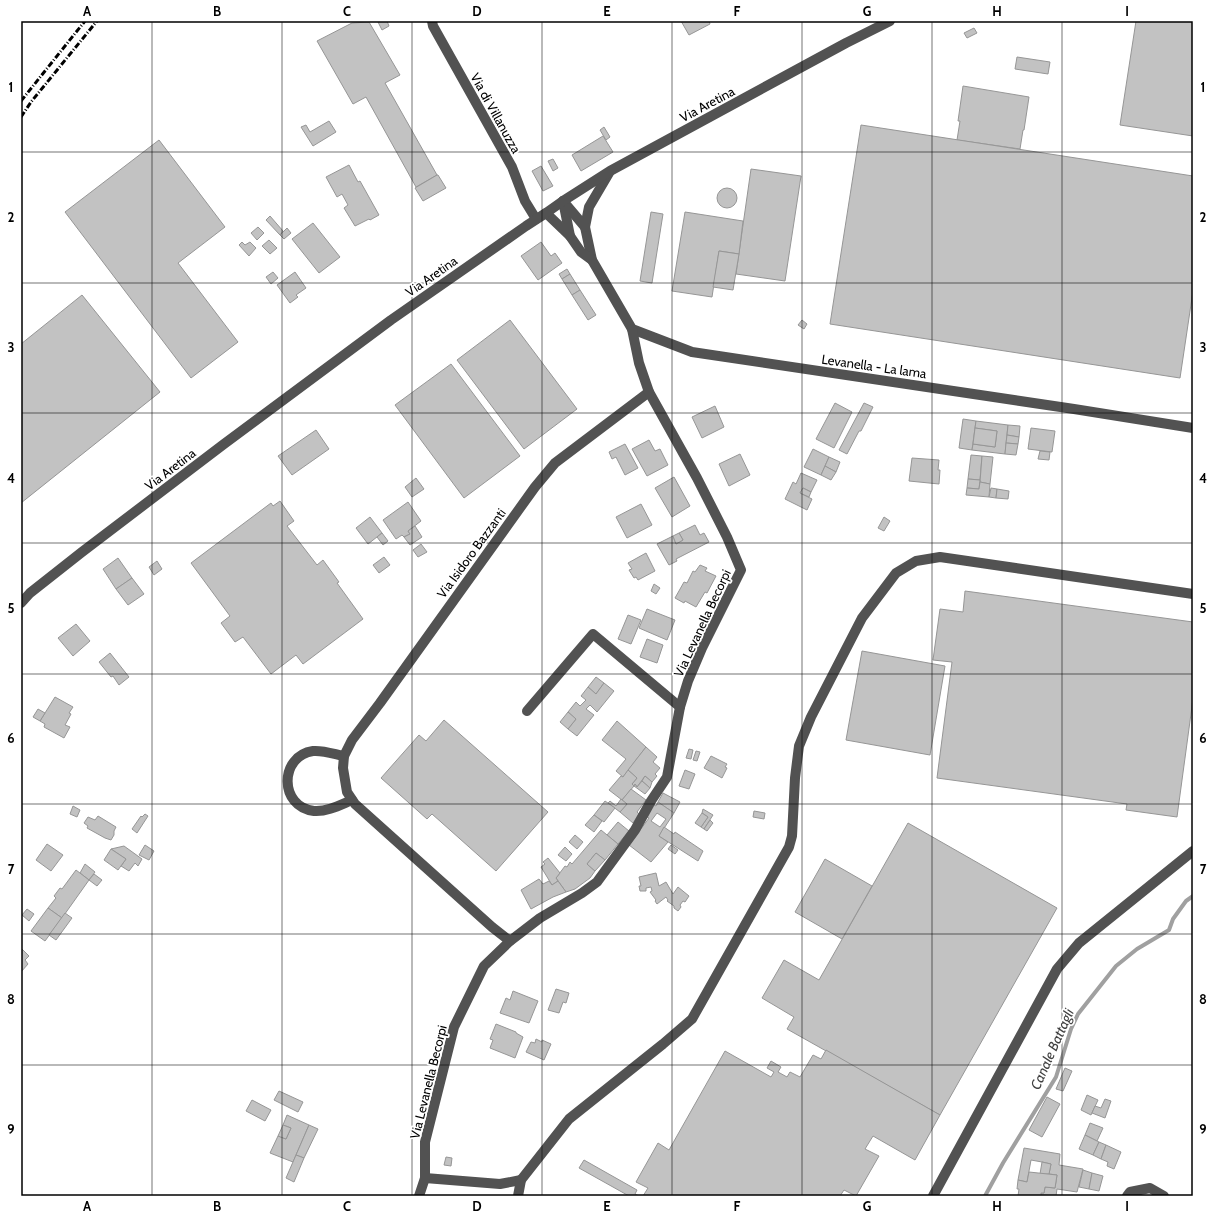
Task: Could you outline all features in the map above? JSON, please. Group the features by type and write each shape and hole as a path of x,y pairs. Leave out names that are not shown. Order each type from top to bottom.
{"street":[{"name":"Via di Villanuzza","path":"432,21 433,26 512,167 525,201 536,220"},
{"name":"Via Aretina","path":"21,603 30,593 82,552 371,334 563,200 610,171 846,43 890,21"},
{"path":"610,171 589,207 585,227 592,260 632,329"},
{"path":"563,200 585,227"},
{"path":"563,200 570,236"},
{"path":"546,213 570,236 580,252 592,260"},
{"name":"Via Levanella Becorpi","path":"419,1196 425,1178 425,1142 454,1027 484,966 510,940 540,918 582,893 597,882 635,830 651,801 667,777 680,707 688,681 702,648 741,570 727,537 697,478 649,392 639,363 632,329"},
{"name":"Levanella - La lama","path":"632,329 692,352 1193,428"},
{"name":"Via Isidoro Bazzanti","path":"344,756 352,740 540,481 555,463 649,392"},
{"path":"518,1196 521,1180 569,1119 692,1019 789,847 792,836 795,778 799,746 862,618 896,573 916,561 940,557 1193,594"},
{"path":"527,711 593,634 680,707"},
{"path":"352,800 320,811 312,811 298,804 292,798 287,783 290,768 294,761 307,752 315,751 323,751 344,756 343,768 347,792 355,804 486,922 510,940"},
{"path":"933,1196 1057,969 1079,943 1193,851"},
{"path":"425,1178 500,1184 521,1180"},
{"path":"1127,1196 1130,1192 1150,1188 1164,1196"}],"building":[{"path":"387,21 389,26 382,30 378,22"},
{"path":"681,21 709,21 710,24 689,35"},
{"path":"1136,21 1193,21 1193,136 1120,125"},
{"path":"369,22 400,75 385,83 437,175 416,187 366,97 353,104 317,41 352,23"},
{"path":"974,28 977,33 967,38 964,33"},
{"path":"1017,57 1050,62 1048,74 1015,69"},
{"path":"963,86 1029,97 1020,149 957,140"},
{"path":"329,121 336,132 313,146 301,127 306,125 310,132"},
{"path":"861,125 1193,176 1193,291 1180,378 830,324"},
{"path":"604,127 610,137 606,140 600,130"},
{"path":"603,136 613,152 581,171 572,155"},
{"path":"159,140 225,227 178,263 238,342 191,378 65,212"},
{"path":"553,159 558,168 553,171 548,161"},
{"path":"349,165 358,182 360,181 379,215 355,226 344,208 348,205 342,194 337,197 326,177"},
{"path":"541,166 553,186 543,191 532,171"},
{"path":"751,169 801,176 785,281 736,274"},
{"path":"437,175 446,188 423,201 415,188"},
{"path":"727,188 734,191 737,198 734,205 727,208 720,205 717,198 720,191"},
{"path":"651,212 663,214 652,283 640,281"},
{"path":"685,212 743,221 739,254 719,251 712,297 672,291"},
{"path":"270,216 283,231 280,235 266,220"},
{"path":"313,223 340,257 319,273 292,239"},
{"path":"258,227 264,233 257,240 251,233"},
{"path":"287,228 291,233 284,239 280,235"},
{"path":"269,240 277,248 270,254 262,246"},
{"path":"242,242 245,245 250,242 256,248 249,256 239,245"},
{"path":"541,242 551,256 555,253 562,263 538,280 521,256"},
{"path":"719,251 739,254 733,290 713,287"},
{"path":"567,269 570,274 562,279 559,274"},
{"path":"273,272 278,278 271,284 266,277"},
{"path":"295,272 306,288 296,295 298,297 290,303 277,285"},
{"path":"570,274 580,290 572,295 562,279"},
{"path":"580,290 596,315 588,320 572,295"},
{"path":"82,295 160,392 21,503 21,344"},
{"path":"510,320 577,409 524,449 457,360"},
{"path":"802,320 807,324 804,329 798,325"},
{"path":"451,364 520,456 464,498 395,405"},
{"path":"835,403 852,412 834,448 816,439"},
{"path":"864,403 873,407 847,454 839,450"},
{"path":"715,406 724,427 702,438 692,417"},
{"path":"963,419 976,421 972,450 959,448"},
{"path":"976,421 1008,425 1005,454 972,450 973,444 995,447 997,431 975,428"},
{"path":"1008,425 1020,426 1019,437 1007,435"},
{"path":"975,428 997,431 995,447 973,444"},
{"path":"1031,428 1055,431 1052,452 1028,449"},
{"path":"316,430 329,449 292,475 278,456"},
{"path":"1007,435 1019,437 1018,444 1006,443"},
{"path":"649,440 655,451 660,449 668,465 647,476 632,449"},
{"path":"1006,443 1018,444 1016,455 1005,454"},
{"path":"625,444 638,468 625,475 616,457 612,459 609,452"},
{"path":"813,449 829,457 821,475 804,467"},
{"path":"1040,451 1050,452 1049,460 1038,459"},
{"path":"740,454 750,475 729,486 719,464"},
{"path":"971,455 982,456 980,480 968,479"},
{"path":"982,456 993,457 990,484 980,482"},
{"path":"829,457 840,462 836,472 825,466"},
{"path":"912,458 939,460 939,484 909,481"},
{"path":"825,466 836,472 831,480 821,475"},
{"path":"801,473 817,480 811,492 803,488 800,493 812,499 807,510 785,499 793,482 796,484"},
{"path":"674,477 690,506 672,517 655,488"},
{"path":"416,478 424,489 412,497 405,487"},
{"path":"968,479 980,480 979,489 967,488"},
{"path":"980,482 990,484 989,497 966,495 967,488 979,489"},
{"path":"803,488 811,492 809,497 800,493"},
{"path":"991,488 997,489 996,498 989,497"},
{"path":"997,489 1009,491 1008,499 996,498"},
{"path":"280,501 294,521 287,526 317,565 323,560 339,582 337,583 363,619 303,664 296,655 271,674 243,637 235,642 221,623 230,616 191,563 271,503 273,506"},
{"path":"408,502 421,521 408,531 410,534 404,537 402,535 396,539 383,520"},
{"path":"641,504 652,525 627,538 616,517"},
{"path":"370,517 382,533 368,544 356,528"},
{"path":"884,517 890,521 884,531 878,528"},
{"path":"695,525 700,535 704,533 709,542 676,559 677,561 669,565 657,544 673,536 676,544 683,540 679,533"},
{"path":"415,526 422,537 410,545 404,537 410,534 408,531"},
{"path":"382,533 388,541 383,545 377,537"},
{"path":"679,533 683,540 676,544 673,536"},
{"path":"421,544 427,552 418,557 413,550"},
{"path":"646,553 655,571 638,580 636,577 634,578 629,570 632,569 628,563"},
{"path":"384,557 390,565 379,573 373,565"},
{"path":"118,558 132,578 116,589 103,569"},
{"path":"157,561 162,569 154,575 149,567"},
{"path":"700,565 707,568 705,571 716,576 707,593 705,592 696,607 675,598 684,582 687,583 693,571 695,572"},
{"path":"132,578 144,594 128,605 116,589"},
{"path":"654,584 660,588 656,594 651,591"},
{"path":"965,591 1193,622 1193,699 1177,817 1126,810 1127,804 937,778 952,662 933,660 940,609 963,612"},
{"path":"647,609 675,620 667,640 639,628"},
{"path":"628,615 641,620 631,644 618,639"},
{"path":"76,624 90,641 73,656 58,638"},
{"path":"647,639 663,645 657,663 640,657"},
{"path":"862,651 945,666 930,755 846,740"},
{"path":"110,653 129,677 119,685 113,676 111,677 99,662"},
{"path":"596,677 604,683 596,694 588,687"},
{"path":"604,683 614,691 597,712 590,705 586,709 594,715 577,736 568,729 576,719 568,712 576,702 580,706 586,700 581,696 588,687 596,694"},
{"path":"55,697 73,707 69,713 71,714 65,725 70,727 64,738 44,727 45,724 40,721"},
{"path":"38,709 45,713 40,721 33,717"},
{"path":"568,712 576,719 568,729 560,722"},
{"path":"444,720 548,812 496,871 432,814 427,819 381,778 419,735 426,741"},
{"path":"617,721 646,747 623,777 616,771 626,759 602,740"},
{"path":"646,747 657,757 653,762 660,768 655,774 657,776 652,782 645,776 637,787 635,784 634,786 632,784 637,778 628,770"},
{"path":"689,749 693,750 691,759 686,758"},
{"path":"696,751 700,752 697,761 693,760"},
{"path":"711,756 727,764 725,767 727,768 722,778 704,768"},
{"path":"628,770 637,778 632,784 634,786 622,800 609,790"},
{"path":"685,770 695,774 689,789 679,786"},
{"path":"645,776 652,782 650,788 642,781"},
{"path":"642,781 650,788 645,794 634,786 635,784 637,787"},
{"path":"631,789 646,800 637,812 639,814 633,823 620,812 627,804 622,800"},
{"path":"663,793 680,802 674,813 658,802"},
{"path":"621,799 627,804 620,812 608,803 610,801 616,806"},
{"path":"605,801 615,808 604,822 594,815"},
{"path":"658,802 674,813 659,836 668,842 651,862 629,845 649,818 645,816 652,804 656,806","holes":["657,813 666,819 660,827 651,821"]},
{"path":"73,806 80,810 77,817 70,814"},
{"path":"703,809 713,815 704,829 701,827 708,817 702,813"},
{"path":"754,811 765,813 764,819 753,817"},
{"path":"702,813 708,817 701,827 695,823"},
{"path":"145,814 148,816 137,833 132,829 141,816 142,817"},
{"path":"594,815 602,821 594,832 585,825"},
{"path":"98,816 116,827 111,840 87,828 88,826 84,823 88,817 95,820"},
{"path":"710,820 713,823 707,831 704,829"},
{"path":"618,822 629,831 618,844 607,835"},
{"path":"908,823 1057,908 940,1115 787,1029 794,1017 762,998 784,960 819,980"},
{"path":"664,827 674,834 675,832 703,851 698,861 659,836"},
{"path":"601,830 618,844 605,860 596,853 587,864 595,871 590,878 575,889 566,892 556,878 565,866 567,867 570,862 572,864"},
{"path":"575,835 583,842 577,849 569,842"},
{"path":"47,844 63,855 51,871 36,860"},
{"path":"145,845 154,851 149,860 139,855"},
{"path":"671,845 678,850 675,854 668,849"},
{"path":"124,846 142,859 138,866 135,863 129,871 121,866 126,859 111,849"},
{"path":"565,847 572,854 566,861 558,855"},
{"path":"111,849 126,859 118,870 104,860"},
{"path":"596,853 605,860 595,871 587,864"},
{"path":"548,858 560,873 556,878 558,881 552,885 541,867 545,864 543,862"},
{"path":"825,859 872,886 842,939 795,912"},
{"path":"85,864 95,872 89,880 80,873"},
{"path":"76,870 89,880 62,918 48,908 56,898 54,896 60,888 62,889"},
{"path":"656,873 659,886 666,882 673,894 678,887 689,896 685,902 683,901 680,905 681,907 678,911 667,901 668,900 666,897 657,904 650,892 652,891 651,887 646,888 646,891 640,891 639,886 641,886 639,877"},
{"path":"94,874 102,880 97,886 89,880"},
{"path":"539,879 543,884 549,881 552,885 558,881 566,892 531,909 521,890"},
{"path":"48,908 62,918 45,941 31,931"},
{"path":"27,909 34,914 29,921 22,915"},
{"path":"65,913 72,918 56,940 49,935"},
{"path":"22,949 29,956 25,960 28,964 21,972"},
{"path":"556,989 569,993 566,1003 563,1002 559,1013 548,1010"},
{"path":"513,991 538,1001 529,1023 500,1013 506,998 510,1000"},
{"path":"496,1024 516,1032 523,1037 515,1058 490,1048 493,1040 490,1039"},
{"path":"536,1039 551,1044 544,1060 526,1052 531,1042 535,1043"},
{"path":"826,1050 940,1115 915,1160 873,1136 865,1149 879,1156 856,1196 844,1190 840,1196 643,1196 648,1188 636,1182 658,1143 669,1150 725,1051 771,1077 774,1072 767,1068 771,1061 781,1067 778,1072 787,1077 790,1072 800,1077 813,1055 821,1059"},
{"path":"1065,1068 1072,1071 1063,1091 1056,1089"},
{"path":"279,1091 303,1102 298,1112 274,1100"},
{"path":"1087,1095 1098,1100 1091,1115 1081,1110"},
{"path":"1047,1097 1060,1104 1042,1137 1029,1130"},
{"path":"1105,1099 1111,1101 1105,1118 1092,1113 1095,1106 1101,1108"},
{"path":"252,1100 271,1110 265,1121 246,1111"},
{"path":"287,1115 309,1125 293,1162 270,1153 278,1136 286,1139 291,1128 283,1125"},
{"path":"1090,1123 1103,1128 1097,1141 1085,1135"},
{"path":"283,1125 291,1128 286,1139 278,1136"},
{"path":"309,1125 318,1129 304,1158 296,1155"},
{"path":"1085,1135 1099,1142 1093,1155 1079,1149"},
{"path":"1099,1142 1106,1145 1101,1159 1093,1155"},
{"path":"1106,1145 1121,1152 1114,1169 1107,1166 1108,1162 1101,1159"},
{"path":"1024,1148 1060,1154 1059,1165 1083,1169 1077,1192 1057,1189 1056,1196 1041,1195 1041,1193 1044,1193 1045,1187 1055,1188 1057,1175 1049,1174 1051,1164 1042,1162 1031,1160 1027,1182 1018,1180"},
{"path":"296,1155 304,1158 294,1182 286,1178"},
{"path":"446,1157 452,1158 451,1166 444,1165"},
{"path":"584,1160 637,1190 635,1194 639,1196 629,1196 579,1168"},
{"path":"1042,1162 1051,1164 1049,1174 1040,1174"},
{"path":"1083,1170 1092,1173 1089,1189 1079,1187"},
{"path":"1029,1172 1057,1175 1055,1188 1045,1187 1044,1193 1041,1193 1041,1196 1018,1196 1018,1180 1027,1182"},
{"path":"1092,1173 1103,1176 1099,1191 1089,1189"}],"waterway":[{"name":"Canale Battagli","path":"985,1196 1003,1163 1056,1077 1071,1029 1078,1014 1116,966 1137,949 1169,930 1173,919 1186,901 1193,896"}],"railway":[{"path":"21,101 85,21"},
{"path":"21,117 31,102 97,21"}]}
